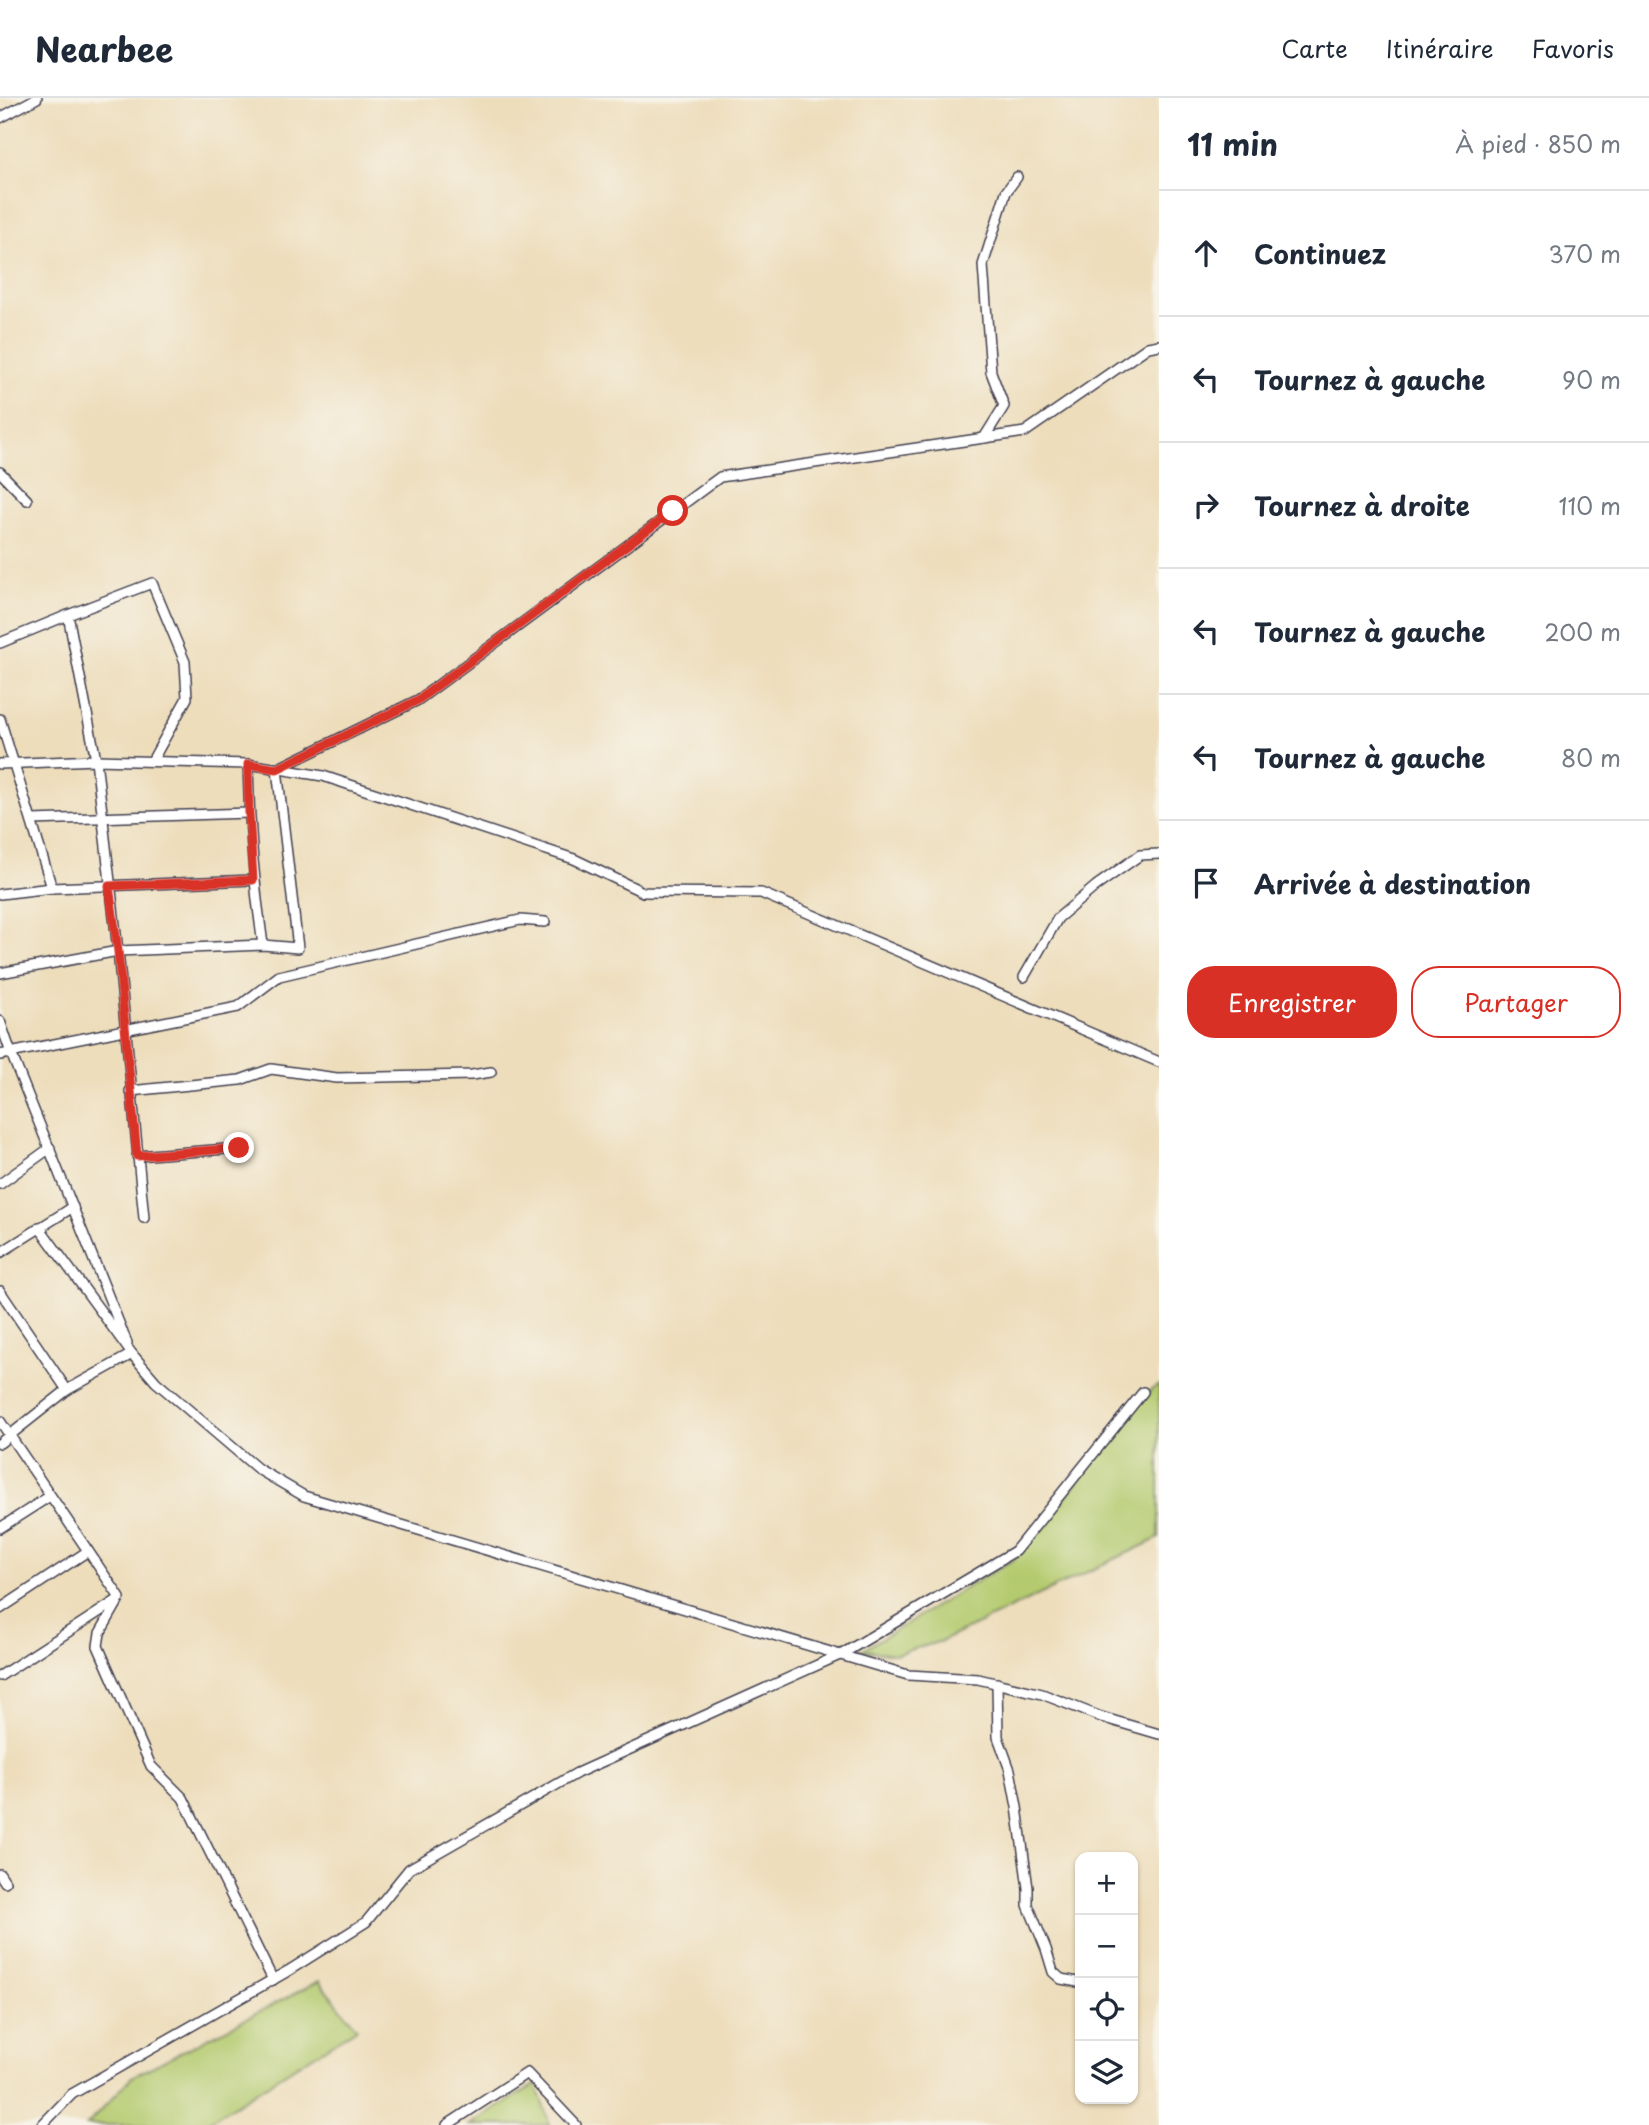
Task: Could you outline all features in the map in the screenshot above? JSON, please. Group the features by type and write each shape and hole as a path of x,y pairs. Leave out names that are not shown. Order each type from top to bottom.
{"street":[{"path":"0,118 37,98"},
{"path":"984,438 1004,406 991,372 983,265 1006,192 1017,177"},
{"path":"277,769 418,700 720,477 1024,432 1148,347 1159,345"},
{"path":"0,472 27,500"},
{"path":"0,643 152,583 186,662 187,698 152,761"},
{"path":"68,615 96,760 144,1219"},
{"path":"0,719 52,888"},
{"path":"0,764 96,760 248,764 323,776 574,859 643,892 761,893 1159,1062"},
{"path":"248,764 253,880 263,945"},
{"path":"0,973 118,951 263,945 298,948 277,769"},
{"path":"32,820 249,813"},
{"path":"1024,977 1058,918 1096,886 1140,855 1159,854"},
{"path":"0,894 52,888 253,880"},
{"path":"0,1055 238,1007 279,976 320,965 520,920 545,922"},
{"path":"0,1021 132,1354"},
{"path":"130,1091 240,1080 271,1069 337,1078 472,1075 491,1072"},
{"path":"0,1184 50,1148"},
{"path":"137,1156 239,1148"},
{"path":"0,1253 73,1207"},
{"path":"39,1227 132,1354 156,1382 258,1469 304,1496 908,1675 978,1679 997,1683 1042,1694 1101,1717 1159,1734"},
{"path":"0,1292 67,1390"},
{"path":"0,1443 67,1390 132,1354"},
{"path":"42,2125 72,2094 273,1980 366,1922 409,1869 577,1773 842,1654 1015,1551 1143,1392"},
{"path":"0,1420 120,1598"},
{"path":"0,1528 50,1496"},
{"path":"0,1609 88,1551"},
{"path":"120,1598 100,1633 99,1646 151,1766 183,1798 273,1980"},
{"path":"1,1672 120,1598"},
{"path":"997,1683 998,1737 1010,1770 1017,1807 1028,1905 1053,1972 1060,1979 1075,1982"},
{"path":"447,2125 527,2073 576,2125"}],"green space":[{"path":"1159,1385 1159,1538 942,1641 895,1654 862,1650 1016,1558 1151,1390"},
{"path":"319,1981 357,2028 203,2125 87,2125 132,2077"},
{"path":"536,2084 550,2125 470,2125"}],"route":[{"path":"239,1148 137,1156 118,951 109,886 253,880 248,764 277,769 418,700 673,511"}]}
